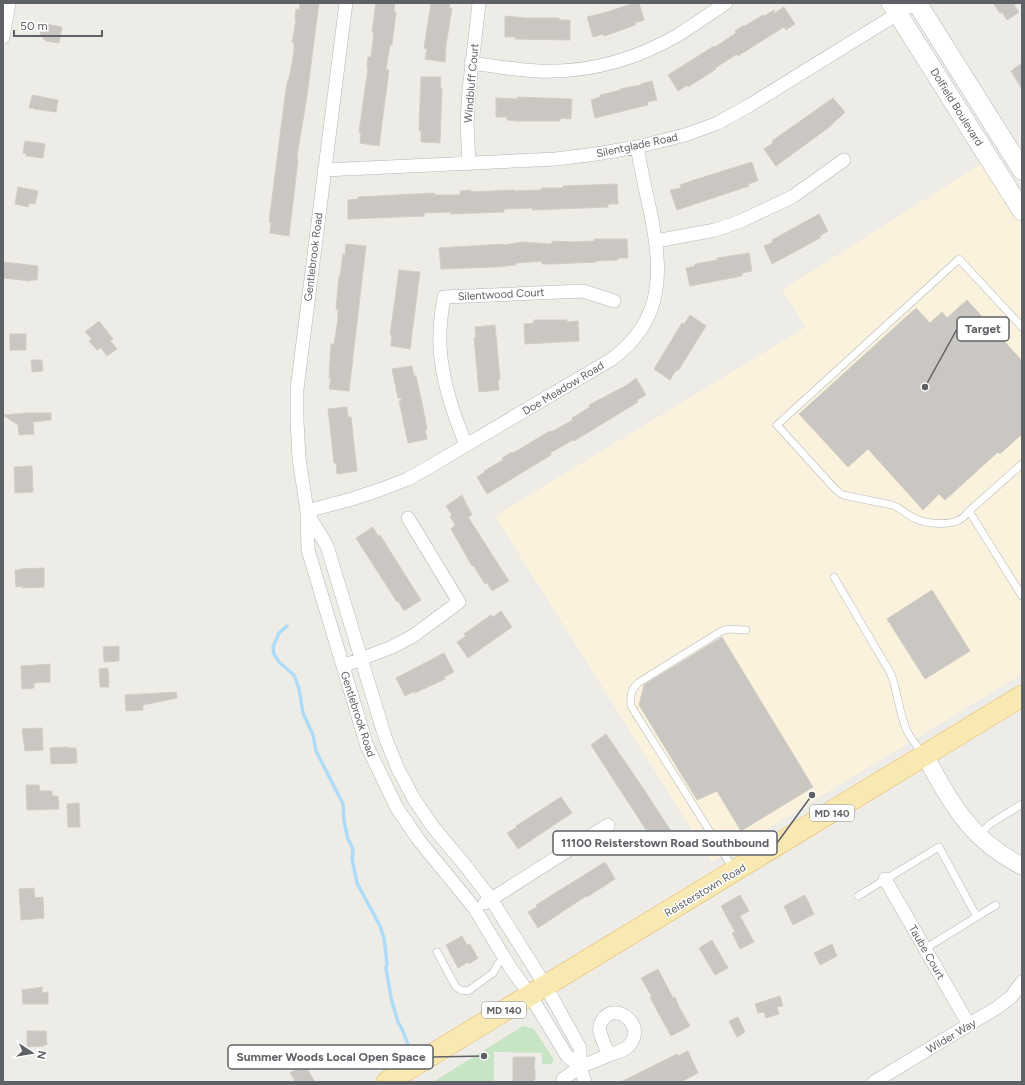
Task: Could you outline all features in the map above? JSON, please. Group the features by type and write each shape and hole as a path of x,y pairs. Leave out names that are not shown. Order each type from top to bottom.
{"main road":[{"name":"Dolfield Boulevard","path":"916,3 1022,170"},
{"name":"Dolfield Boulevard","path":"895,8 1022,211"},
{"name":"Reisterstown Road","path":"387,1082 537,990 735,872 1022,696"}],"street":[{"path":"3,37 9,3"},
{"name":"Gentlebrook Road","path":"346,3 297,388 299,458 307,510 308,550 367,746 397,808 418,839 475,909 504,957 537,990"},
{"name":"Windbluff Court","path":"469,164 467,123 471,63 479,3"},
{"path":"471,63 538,71 560,71 597,67 634,56 654,47 678,35 726,3"},
{"name":"Silentglade Road","path":"324,170 556,159 637,147 685,135 718,123 750,105 895,8 916,3"},
{"name":"Doe Meadow Road","path":"307,510 352,499 382,489 424,470 612,359 625,349 635,338 651,310 658,269 656,242 637,147"},
{"path":"656,242 715,230 741,221 792,197 844,160"},
{"name":"Silentwood Court","path":"466,445 449,398 442,367 440,323 444,297 584,291 614,301"},
{"name":"Gentlebrook Road","path":"307,510 326,546 385,737 398,769 414,799 433,827 491,899 537,990"},
{"path":"342,666 392,647 413,636 460,602 408,518"},
{"path":"925,756 952,802 978,836 1007,858 1022,866"},
{"path":"475,909 608,825"},
{"name":"Taube Court","path":"885,879 969,1025"},
{"name":"Wilder Way","path":"874,1082 998,1007 1011,997 1022,982"},
{"path":"537,990 566,1056 580,1067"},
{"path":"537,990 580,1048 580,1067 584,1082"},
{"path":"563,1082 563,1079 580,1067 609,1055"}],"lane":[{"path":"1022,327 959,259 777,425 836,490 843,495 899,507 908,515 917,520 929,522 956,522 970,512 1022,464"},
{"path":"970,512 1022,596"},
{"path":"834,577 891,674 896,686 908,733 925,756"},
{"path":"735,872 631,706 630,697 632,690 638,683 720,632 728,629 746,630"},
{"path":"978,836 990,824 1022,804"},
{"path":"858,896 939,847 977,917"},
{"path":"926,948 996,905"},
{"path":"437,952 456,987 461,990 468,991 493,973 504,957"}],"shaded area":[{"path":"984,162 1022,220 1022,674 712,862 495,516 806,327 782,290"}],"green space":[{"path":"523,1026 534,1029 554,1060 551,1064 542,1064 542,1053 494,1052 494,1082 433,1082"}],"building":[{"path":"300,3 319,3 306,103 298,149 289,236 270,233 271,223 269,222 286,89 294,52 294,42 292,42 296,21 296,9 299,10"},
{"path":"376,3 395,3 394,12 396,12 392,45 390,44 386,70 389,70 379,146 360,143 361,133 359,132 368,68 368,57 371,57 374,32 372,32"},
{"path":"431,3 450,3 449,8 452,8 445,51 445,62 425,59 427,49 424,48"},
{"path":"634,3 639,3 644,20 635,23 635,25 604,36 603,34 593,37 587,17"},
{"path":"993,3 1017,3 1014,5 1019,12 1007,20 1002,12 1000,13"},
{"path":"784,7 795,24 786,30 784,27 738,56 737,54 688,87 687,85 678,91 668,75 714,46 715,47 736,33 735,31 744,25 745,26 774,10 775,13"},
{"path":"505,16 559,18 559,20 570,20 570,40 515,39 516,37 505,37"},
{"path":"45,24 62,27 59,43 46,41 43,39 43,36 40,35 42,25"},
{"path":"1022,63 1022,89 1011,71"},
{"path":"421,77 441,77 440,143 421,142 421,131 419,131"},
{"path":"652,81 657,100 647,102 648,105 595,118 591,100 600,97 600,95"},
{"path":"32,95 58,100 56,112 29,108"},
{"path":"517,97 572,99 571,119 561,118 560,121 517,121 507,120 507,117 496,117 496,98 517,99"},
{"path":"833,98 845,112 828,128 776,166 764,149 773,143 772,141"},
{"path":"25,141 45,144 43,158 26,156 26,154 23,153"},
{"path":"752,162 758,181 748,184 749,186 677,210 670,190 681,188 680,185 694,180"},
{"path":"617,184 618,204 608,204 608,207 532,210 532,208 504,209 504,212 451,214 451,212 424,213 424,216 348,219 348,200 358,199 358,197 434,193 434,195 460,195 460,191 471,190 471,192 541,190 541,188 563,188 563,186"},
{"path":"18,187 38,191 35,204 29,203 28,207 15,204"},
{"path":"819,214 828,231 820,236 820,238 772,264 764,246"},
{"path":"594,239 627,239 628,258 618,258 618,260 596,262 542,264 542,261 516,263 516,265 495,267 441,269 439,248 504,245 522,242 552,244 552,241 595,241"},
{"path":"346,244 366,246 349,391 329,389 331,378 329,378 331,344 334,344 338,319 338,309 336,309 339,276 343,254 345,255"},
{"path":"749,253 752,271 742,273 742,276 690,286 686,268 695,266 695,264 717,260 717,258"},
{"path":"3,262 38,266 37,280 30,281 3,278"},
{"path":"399,270 420,272 410,349 391,346 392,335 390,335"},
{"path":"967,300 1022,361 1022,434 1000,454 998,452 945,500 939,494 923,510 868,449 848,467 799,414 916,308 930,323 942,312 947,318"},
{"path":"690,315 706,326 678,371 676,370 670,380 654,369 682,323 684,324"},
{"path":"534,320 567,320 567,322 578,321 579,341 525,344 524,324 534,323"},
{"path":"99,321 113,339 110,340 117,349 107,356 101,348 97,350 89,341 92,339 85,332"},
{"path":"495,325 500,379 498,380 499,390 479,392 474,338 476,337 475,327"},
{"path":"10,334 26,334 26,350 10,350"},
{"path":"31,360 42,360 43,371 32,372"},
{"path":"412,366 414,376 416,376 423,408 427,429 425,430 427,439 408,443 399,401 401,401 401,398 398,398 392,369"},
{"path":"636,378 646,395 637,400 638,402 574,441 573,440 550,453 551,455 487,494 477,477 485,472 484,471 503,460 502,458 512,452 513,453 550,431 551,432 573,420 572,418 590,407 589,405 627,385"},
{"path":"347,407 348,417 351,417 357,471 337,474 336,463 334,463 328,409"},
{"path":"51,413 51,420 33,422 34,434 19,435 18,425 3,415"},
{"path":"32,466 33,492 15,493 14,467"},
{"path":"462,495 472,515 468,517 509,581 492,591 487,583 485,584 473,565 472,566 451,529 455,525 450,516 452,515 446,506"},
{"path":"373,527 378,536 380,535 421,600 404,611 356,538"},
{"path":"44,568 44,587 16,587 15,570"},
{"path":"932,590 970,651 925,679 887,619"},
{"path":"501,611 512,627 468,658 457,642 466,636 464,634 491,615 493,617"},
{"path":"722,637 813,787 741,831 717,791 697,800 639,705 644,685"},
{"path":"119,646 119,661 104,662 103,647"},
{"path":"444,653 454,672 444,677 445,679 405,696 396,678"},
{"path":"50,664 50,682 34,683 34,688 22,689 21,666"},
{"path":"108,668 109,687 100,687 99,669"},
{"path":"176,692 177,698 143,705 143,710 126,711 125,695"},
{"path":"42,728 43,750 25,751 22,729"},
{"path":"606,734 680,845 663,856 591,745"},
{"path":"50,748 76,748 77,763 51,764"},
{"path":"26,785 39,785 40,791 52,791 52,796 58,796 59,809 27,810"},
{"path":"561,797 572,813 518,849 507,833"},
{"path":"79,803 80,827 68,827 67,804"},
{"path":"605,862 615,879 587,897 586,896 538,928 528,912 537,907 536,905"},
{"path":"34,888 35,898 43,897 44,918 21,920 19,889"},
{"path":"740,895 749,911 740,916 754,942 740,949 732,933 735,932 721,906"},
{"path":"805,895 814,914 793,925 784,906"},
{"path":"462,936 467,945 470,944 478,958 469,964 468,962 458,968 446,945"},
{"path":"712,940 728,968 715,975 699,948"},
{"path":"832,944 837,956 820,965 814,953"},
{"path":"658,969 690,1026 671,1036 641,978"},
{"path":"42,987 42,993 48,992 48,1004 23,1004 22,990"},
{"path":"780,996 783,1006 777,1007 779,1014 766,1018 764,1012 758,1013 755,1004"},
{"path":"738,1017 745,1032 737,1037 729,1021"},
{"path":"27,1031 46,1031 47,1045 27,1047"},
{"path":"688,1051 698,1073 681,1082 621,1082 677,1054 678,1056"},
{"path":"513,1057 535,1057 534,1082 513,1082"},
{"path":"304,1064 315,1082 296,1082 290,1073"}],"waterway":[{"path":"287,626 279,633 273,647 274,654 279,662 294,675 299,689 303,713 313,735 316,751 343,804 344,821 348,839 353,849 352,859 357,883 380,926 384,938 387,963 386,968 391,998 398,1022 410,1050"}],"place":[{"name":"Target","path":"925,387"},
{"name":"11100 Reisterstown Road Southbound","path":"812,795"},
{"name":"Summer Woods Local Open Space","path":"484,1056"}]}
